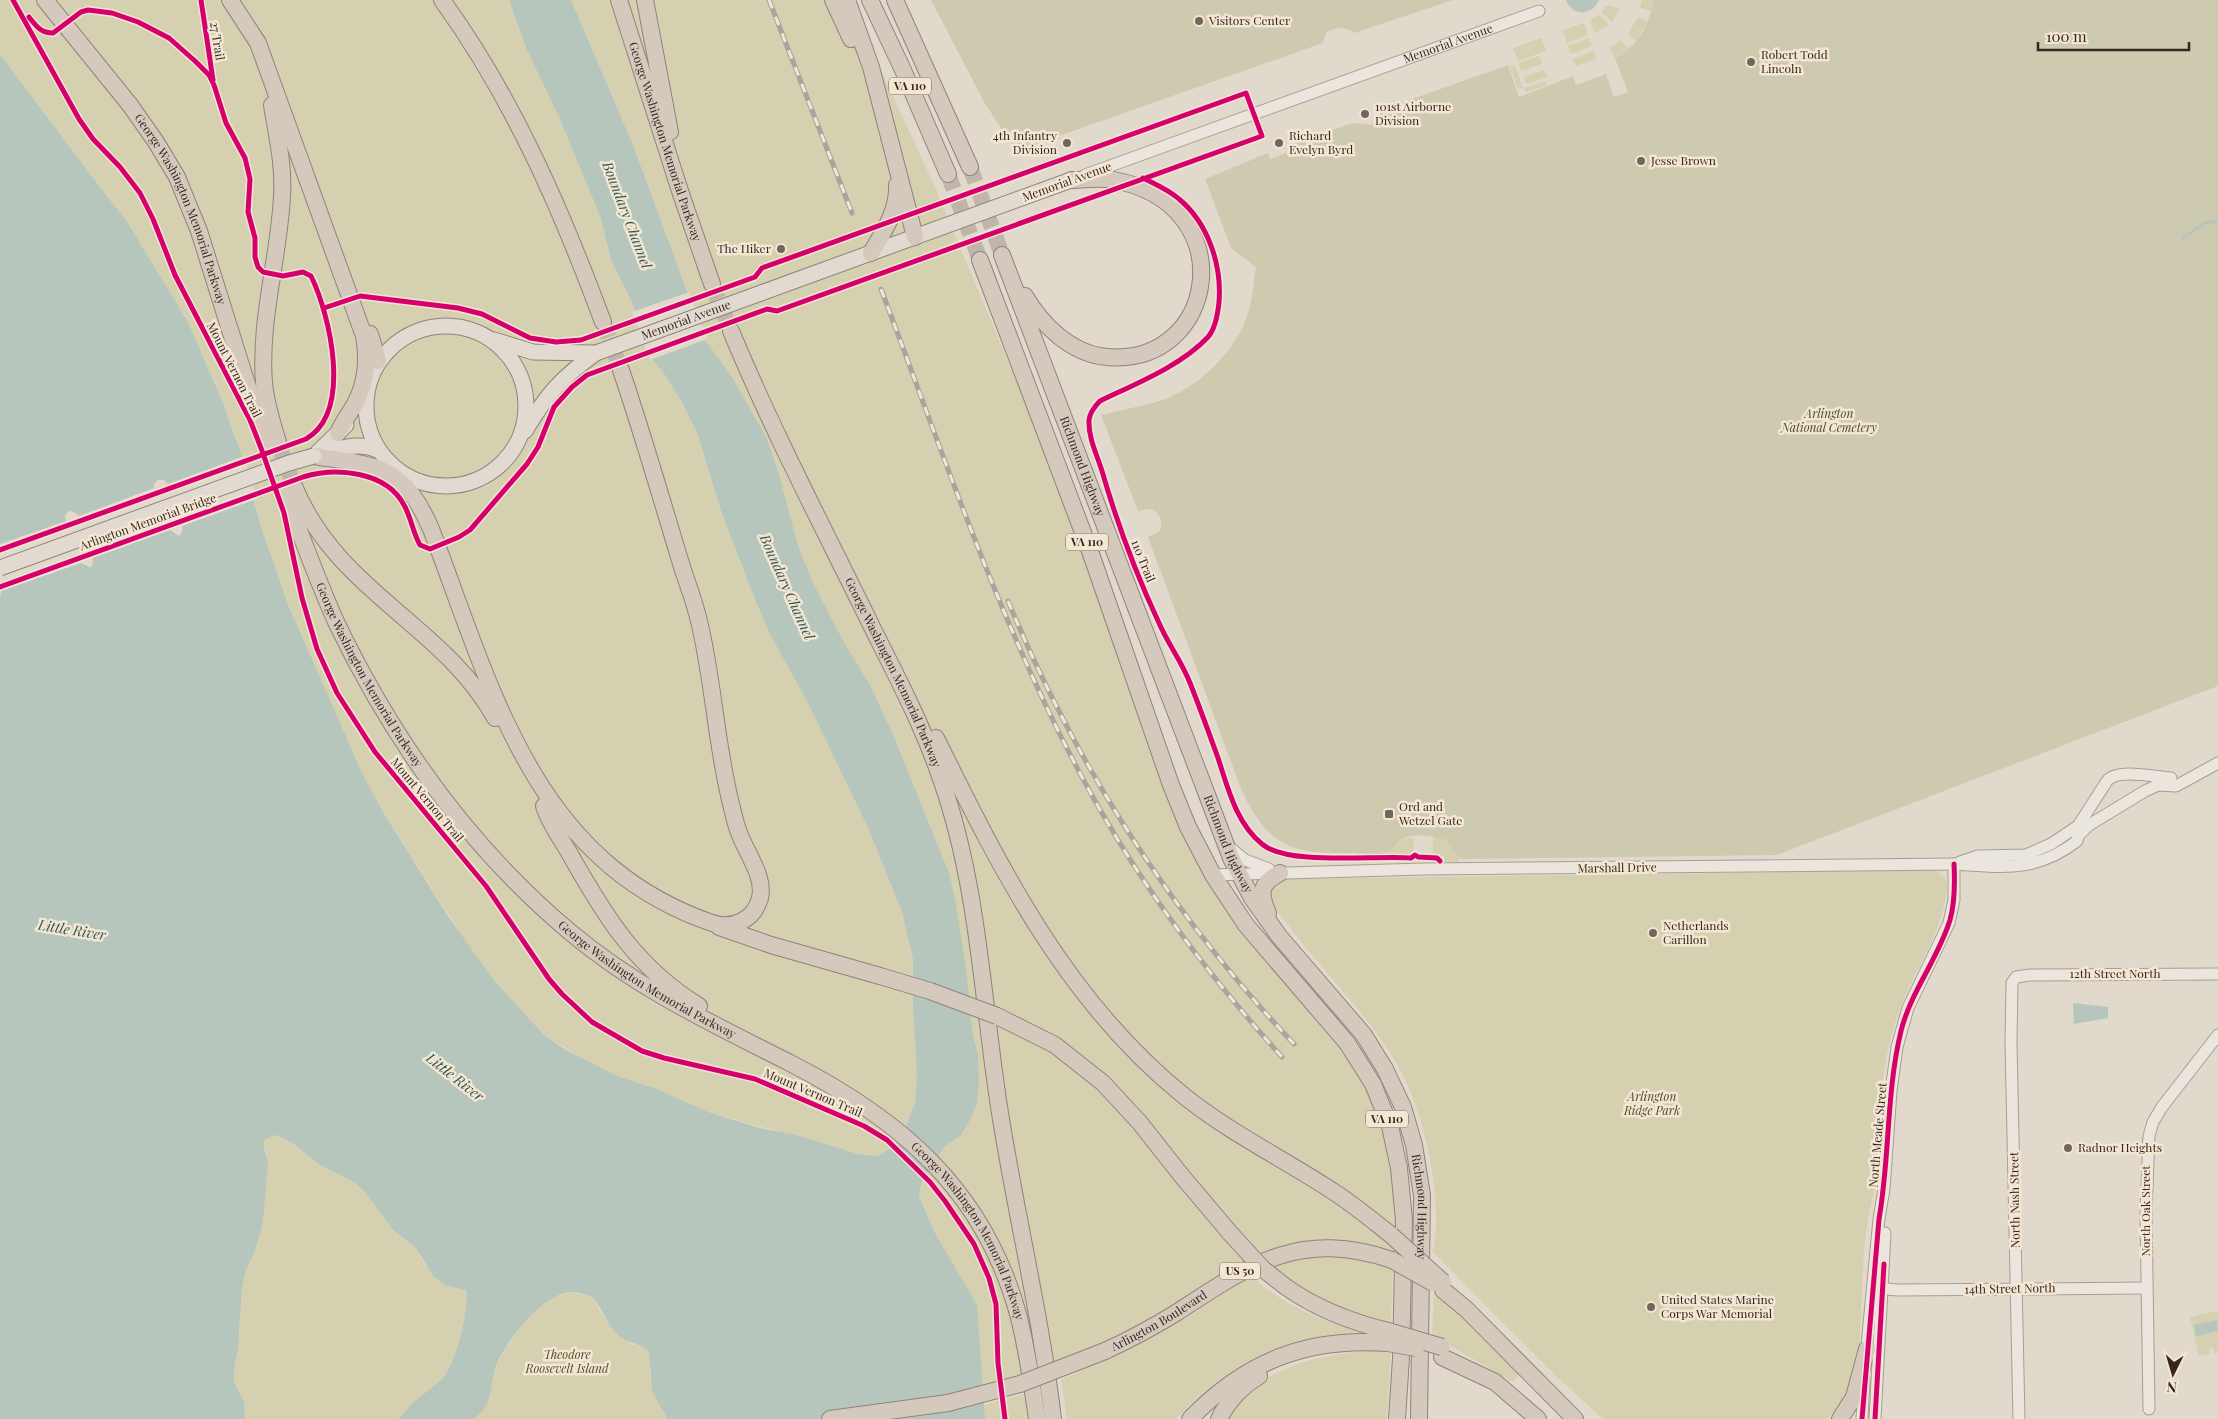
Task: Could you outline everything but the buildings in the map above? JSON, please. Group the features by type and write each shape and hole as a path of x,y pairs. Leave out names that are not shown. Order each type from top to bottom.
{"highway":[{"name":"George Washington Memorial Parkway","path":"45,0 142,122 176,177 199,231 246,381 274,445 264,373 266,325 282,185 280,152 267,68"},
{"path":"230,0 258,44"},
{"path":"243,0 354,307 365,344 364,375 356,402 338,433"},
{"path":"442,0 480,54 523,134 561,216 603,322"},
{"name":"George Washington Memorial Parkway","path":"619,0 712,284"},
{"path":"645,0 680,191"},
{"path":"833,0 851,38 886,126"},
{"path":"847,0 872,67 895,165 915,237"},
{"name":"VA 110","path":"870,0 948,174"},
{"name":"VA 110","path":"895,0 970,167"},
{"path":"871,252 894,211 897,194 895,165"},
{"name":"Richmond Highway","path":"1071,180 1111,179 1128,183 1162,198 1183,218 1198,244 1202,267 1199,292 1184,324 1160,347 1142,354 1119,358 1088,354 1054,332 1040,318 1002,254 1238,874 1278,936 1351,1018 1376,1053 1394,1087 1414,1145 1421,1180 1419,1419"},
{"name":"Richmond Highway","path":"980,260 1090,552 1171,785 1188,827 1212,875 1258,942 1347,1043 1373,1084 1390,1126 1399,1168 1404,1220 1401,1377 1397,1419"},
{"path":"354,307 368,328 378,361"},
{"name":"George Washington Memorial Parkway","path":"731,331 766,410 923,732 941,777 962,851 976,932 1004,1136 1042,1342 1053,1419"},
{"path":"621,370 695,605 707,658 731,805 739,832 760,884 758,903 750,916 726,926 708,921"},
{"path":"314,456 360,462 375,466 393,476 411,492 420,505 431,529 493,690 535,780 557,812 579,837 615,869 654,896 732,933 939,994 998,1016 1055,1045 1080,1062 1103,1083 1140,1122 1181,1175 1230,1233 1263,1268 1286,1287 1333,1314 1388,1337 1416,1348 1442,1352 1495,1382 1538,1419"},
{"path":"404,475 427,504 431,529"},
{"name":"George Washington Memorial Parkway","path":"522,754 501,728 485,700 459,669 345,565 289,488 321,587 378,701 443,798 488,851 550,915 617,969 676,1005 845,1093 898,1130 938,1168 976,1219 1004,1274 1023,1332 1037,1419"},
{"path":"896,676 926,717 984,836 1025,910 1056,957 1102,1016 1153,1069 1198,1107 1333,1191 1391,1235 1443,1286"},
{"path":"535,780 545,811 577,867 614,927 635,954 655,975 677,992 743,1031 792,1064"},
{"path":"1278,936 1263,902 1262,894 1268,880 1280,873"},
{"name":"Arlington Boulevard","path":"830,1419 928,1406 991,1393 1051,1374 1144,1332 1245,1268 1277,1256 1306,1249 1341,1248 1362,1251 1392,1260 1443,1286 1576,1419"},
{"path":"1190,1419 1213,1396 1244,1374 1286,1354 1322,1345 1388,1337"},
{"path":"1219,1419 1231,1401 1254,1379 1275,1366 1322,1345"},
{"path":"1840,1419 1854,1397 1867,1349"}],"main road":[{"name":"Memorial Avenue","path":"520,438 549,392 590,355 1071,180"},
{"path":"434,326 458,326 490,338 507,357 520,384 524,410 520,438 511,456 502,467 486,478 462,486 439,485 404,475 378,450 368,420 369,389 378,361 390,347 403,337 434,326"},
{"name":"Memorial Avenue","path":"490,338 534,352 590,355"},
{"name":"Arlington Memorial Bridge","path":"314,456 358,413 369,389"},
{"name":"Arlington Memorial Bridge","path":"0,568 289,463 353,445 378,450"}],"street":[{"name":"Memorial Avenue","path":"1071,180 1539,11"},
{"name":"Marshall Drive","path":"1212,875 1954,864 2026,866 2061,853 2077,841 2078,836 2089,825 2145,791 2158,785 2176,786 2218,763"},
{"name":"Marshall Drive","path":"1954,864 1978,856 2026,855 2051,844 2078,826 2107,781 2114,775 2123,774 2187,780"},
{"name":"Marshall Drive","path":"1224,841 1245,860 1280,873"},
{"name":"North Meade Street","path":"1862,1419 1867,1349 1878,1289 1886,1220 1884,1189 1891,1091 1898,1047 1908,1008 1949,922 1954,900 1954,864"},
{"name":"12th Street North","path":"2013,980 2019,976 2030,974 2218,974"},
{"name":"North Nash Street","path":"2013,980 2011,986 2011,1043 2020,1419"},
{"name":"North Oak Street","path":"2149,1409 2146,1213 2147,1150 2150,1131 2166,1101 2218,1035"},
{"name":"14th Street North","path":"1878,1289 2017,1290 2146,1288"},
{"name":"North Meade Street","path":"1875,1419 1878,1289"}],"green space":[{"path":"0,0 509,0 527,50 559,117 600,216 611,260 631,300 651,358 663,372 682,402 698,435 721,511 752,592 869,830 902,912 913,959 913,1009 917,1074 915,1103 902,1135 889,1149 877,1156 858,1154 708,1112 657,1089 617,1076 588,1062 543,1034 493,979 471,950 383,812 362,773 289,607 260,524 241,454 223,403 188,322 126,220 0,54"},
{"path":"571,0 848,0 930,176 1097,572 1213,875 1373,1084 1404,1220 1392,1260 1306,1249 1176,1312 982,1395 976,1305 935,1233 919,1196 962,1055 783,529 705,340 633,145"},
{"path":"931,0 1453,0 1354,33 1343,28 1333,29 1326,33 1323,43 1016,151 984,102"},
{"path":"1642,0 1653,0 1651,11 1640,8"},
{"name":"Arlington National Cemetery","path":"1653,0 2218,0 2218,686 1777,855 1463,859 1456,855 1446,839 1430,836 1411,836 1405,838 1389,852 1378,854 1328,853 1295,848 1282,842 1260,823 1241,789 1148,537 1161,528 1160,518 1153,510 1138,511 1101,415 1152,403 1181,392 1206,374 1217,363 1227,352 1243,326 1251,302 1256,267 1231,248 1205,179 1268,153 1270,159 1294,150 1293,144 1352,123 1371,125 1378,120 1381,110 1508,65 1519,97 1573,76 1576,85 1606,74 1614,97 1628,92 1615,58 1630,47 1642,34 1649,18"},
{"path":"1606,5 1620,9 1612,22 1602,12"},
{"path":"1599,15 1609,25 1595,33 1590,20"},
{"path":"1638,17 1648,21 1636,41 1628,34"},
{"path":"1584,23 1588,35 1567,43 1563,30"},
{"path":"1541,38 1546,51 1518,61 1513,48"},
{"path":"1589,38 1592,46 1571,54 1568,46"},
{"path":"1621,40 1628,49 1615,58 1610,48"},
{"path":"1594,51 1596,59 1576,66 1573,59"},
{"path":"1539,56 1542,64 1521,71 1518,63"},
{"path":"1515,65 1523,88 1518,89 1510,67"},
{"path":"1544,70 1547,77 1526,84 1524,77"},
{"path":"1545,81 1547,85 1526,92 1524,88"},
{"path":"1433,820 1463,859 1461,858 1457,862 1445,862 1444,857 1438,853 1433,854"},
{"path":"1414,838 1413,851 1410,855 1388,855 1403,839"},
{"name":"Arlington Ridge Park","path":"1934,870 1943,876 1947,884 1945,899 1935,933 1898,1014 1891,1035 1883,1078 1875,1188 1868,1218 1864,1250 1857,1360 1846,1397 1827,1419 1603,1419 1558,1378 1433,1252 1436,1231 1434,1182 1423,1130 1407,1083 1374,1029 1281,916 1272,903 1270,894 1271,888 1275,883 1287,879"},
{"path":"276,1135 291,1142 320,1165 354,1182 365,1192 393,1230 416,1248 424,1264 445,1284 466,1290 464,1322 449,1367 438,1382 413,1403 399,1419 245,1419 244,1402 234,1382 242,1288 246,1270 255,1251 268,1157 263,1143 266,1139"},
{"path":"1330,1255 1366,1258 1393,1269 1391,1325 1323,1303 1280,1274 1270,1264 1291,1259"},
{"path":"1249,1274 1275,1295 1303,1311 1333,1324 1365,1334 1341,1335 1297,1342 1257,1356 1220,1380 1176,1419 1067,1419 1061,1380 1110,1357"},
{"name":"Theodore Roosevelt Island","path":"574,1292 592,1297 607,1322 630,1344 644,1347 649,1351 650,1376 662,1412 667,1419 474,1419 483,1407 496,1366 507,1346 521,1327 542,1304 557,1296"},
{"path":"1434,1292 1452,1304 1519,1374 1513,1382 1432,1335"},
{"path":"2218,1311 2218,1326 2216,1320 2196,1335 2218,1331 2218,1352 2214,1353 2213,1347 2209,1347 2210,1354 2199,1356 2190,1317"},
{"path":"1372,1350 1391,1351 1387,1419 1227,1419 1239,1401 1254,1387 1271,1376 1310,1360"},
{"path":"1024,1394 1028,1419 985,1419 983,1405"}],"water":[{"path":"509,0 571,0 633,145 705,340 732,377 767,439 778,471 798,546 813,583 842,639 871,687 894,737 949,873 966,969 973,1035 978,1055 979,1083 977,1103 971,1118 961,1135 944,1147 922,1182 919,1196 935,1233 977,1305 985,1419 667,1419 652,1391 649,1351 621,1338 592,1297 573,1292 562,1294 550,1300 528,1318 518,1330 497,1363 487,1403 474,1419 399,1419 413,1403 444,1376 449,1368 464,1322 466,1290 445,1285 433,1276 416,1248 393,1230 365,1192 354,1182 320,1165 291,1142 276,1135 266,1139 263,1143 268,1161 263,1221 255,1251 246,1270 242,1288 234,1382 244,1402 245,1419 0,1419 0,54 126,220 188,322 223,403 241,454 260,524 289,607 362,773 383,812 448,916 493,979 543,1034 566,1050 617,1076 657,1089 708,1112 760,1128 796,1135 858,1154 877,1156 890,1149 902,1135 915,1103 917,1074 913,1009 913,959 902,912 869,830 808,703 769,632 721,511 698,435 682,402 663,372 651,358 631,300 611,260 600,216 559,117 527,50"},
{"path":"1566,0 1599,0 1587,12 1577,12 1569,6"},
{"path":"2073,1003 2108,1007 2108,1018 2074,1024"},
{"path":"2217,1320 2218,1331 2196,1336 2194,1325"}],"pier":[{"path":"689,292 707,339 650,360 632,312"},
{"path":"244,456 257,499 182,526 182,532 179,536 170,530 93,558 92,566 89,567 81,563 1,591 0,599 0,544 66,521 65,515 69,511 79,516 154,488 154,484 158,480 164,480 168,484"}],"waterway":[{"path":"2183,238 2204,223 2218,221"}],"tunnel":[{"path":"970,167 1002,255"},
{"path":"948,174 980,260"},
{"path":"712,284 731,331"},
{"path":"603,322 621,370"},
{"path":"278,443 294,486"}],"railway":[{"path":"769,0 852,213"},
{"path":"881,289 950,476 999,600 1025,661 1083,779 1126,853 1174,924 1226,992 1282,1057"},
{"path":"1008,601 1064,721 1096,779 1131,836 1207,943 1249,995 1294,1044"}],"cycle path":[{"name":"Mount Vernon Trail","path":"13,0 79,119 93,139 120,167 140,193 153,219 175,275 250,420 284,513 302,598 317,649 337,693 375,752 486,886 549,979 592,1022 642,1051 664,1058 755,1079 864,1126 887,1140 930,1182 974,1244 989,1278 996,1304 998,1363 1005,1419"},
{"name":"27 Trail","path":"201,0 213,80"},
{"path":"0,550 306,439 320,426 329,408 333,386 330,338 325,314 311,276 303,272 283,276 263,272 258,267 255,257 255,238 248,212 250,179 245,158 226,123 209,75 169,38 138,22 112,13 88,10 81,12 53,33 42,30 29,17"},
{"path":"0,587 303,477 330,472 359,474 385,485 396,494 404,505 420,545 430,549 459,537 470,530 527,464 538,447 554,407 572,387 587,375 767,309 777,311 1262,136 1246,93 762,268 755,277 581,340 556,342 530,338 482,314 458,308 360,296 324,308"},
{"name":"110 Trail","path":"1143,178 1179,199 1198,220 1205,232 1211,246 1218,274 1219,302 1217,315 1213,330 1208,337 1185,357 1157,374 1100,401 1093,409 1089,426 1093,446 1127,548 1163,631 1190,683 1229,793 1239,815 1253,836 1274,851 1291,855 1333,858 1411,858 1415,855 1418,857 1437,858 1440,861"},
{"path":"1862,1419 1879,1219 1896,1054 1905,1016 1939,948 1950,920 1953,906 1954,864"},
{"path":"1875,1419 1884,1264"}],"place":[{"name":"Visitors Center","path":"1199,21"},
{"name":"Robert Todd Lincoln","path":"1751,62"},
{"name":"101st Airborne Division","path":"1365,114"},
{"name":"4th Infantry Division","path":"1067,143"},
{"name":"Richard Evelyn Byrd","path":"1279,143"},
{"name":"Jesse Brown","path":"1641,161"},
{"name":"The Hiker","path":"781,249"},
{"name":"Ord and Wetzel Gate","path":"1389,814"},
{"name":"Netherlands Carillon","path":"1653,933"},
{"name":"Radnor Heights","path":"2068,1148"},
{"name":"United States Marine Corps War Memorial","path":"1651,1307"}],"water label":[{"name":"Boundary Channel","path":"627,215"},
{"name":"Boundary Channel","path":"787,587"},
{"name":"Little River","path":"72,930"},
{"name":"Little River","path":"455,1077"}]}
